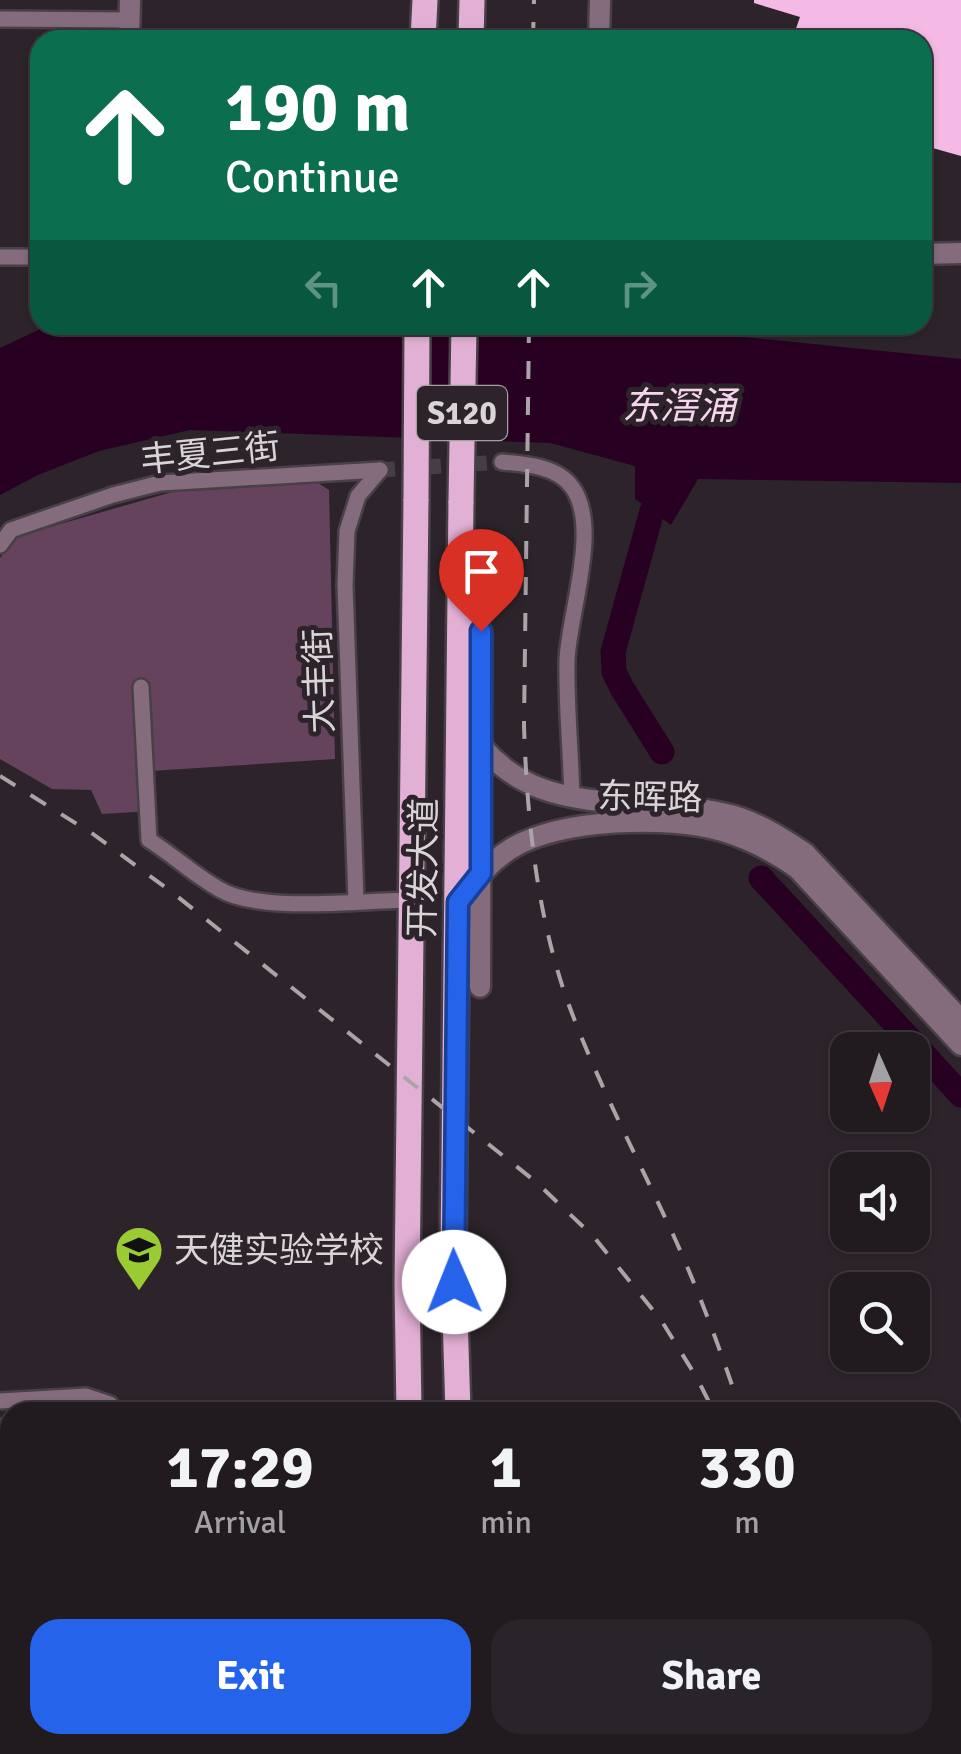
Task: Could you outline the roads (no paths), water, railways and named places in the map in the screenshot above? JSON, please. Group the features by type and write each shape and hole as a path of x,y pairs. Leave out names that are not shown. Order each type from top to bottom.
{"main road":[{"path":"424,30 425,0"},
{"path":"470,30 472,0"},
{"name":"开发大道","path":"409,1402 417,335"},
{"name":"开发大道","path":"458,1402 453,1249 464,335"}],"street":[{"path":"599,30 600,0"},
{"path":"0,19 129,20"},
{"path":"932,254 961,254"},
{"path":"0,257 30,257"},
{"path":"502,462 546,469 564,478 581,504 582,550 567,662 572,799"},
{"name":"丰夏三街","path":"0,545 11,530 160,483 380,470"},
{"name":"大丰街","path":"356,900 346,531 358,496 380,470"},
{"path":"480,987 481,631"},
{"path":"141,687 148,840 221,891 239,897 284,903 412,900"},
{"name":"东晖路","path":"461,716 480,744 526,783 572,799 725,813 776,834 805,852 961,1020"},
{"name":"东晖路","path":"458,902 481,873 512,848 563,830 621,823 721,831 776,854 797,868 961,1045"},
{"path":"0,1401 86,1396 104,1402"}],"water":[{"name":"东滘涌","path":"30,334 725,335 961,359 961,483 698,479 671,525 635,499 635,466 550,443 190,430 99,451 0,495 0,348"}],"waterway":[{"path":"652,511 613,652 614,672 662,752"},
{"path":"761,878 961,1095"}],"tunnel":[{"path":"380,470 502,462"}],"railway":[{"path":"533,30 534,0"},
{"path":"529,335 524,726 540,897 556,964 578,1028 685,1262 738,1402"},
{"path":"0,776 93,834 173,893 536,1182 594,1237 661,1320 709,1402"}],"place":[{"name":"天健实验学校","path":"139,1292"}]}
